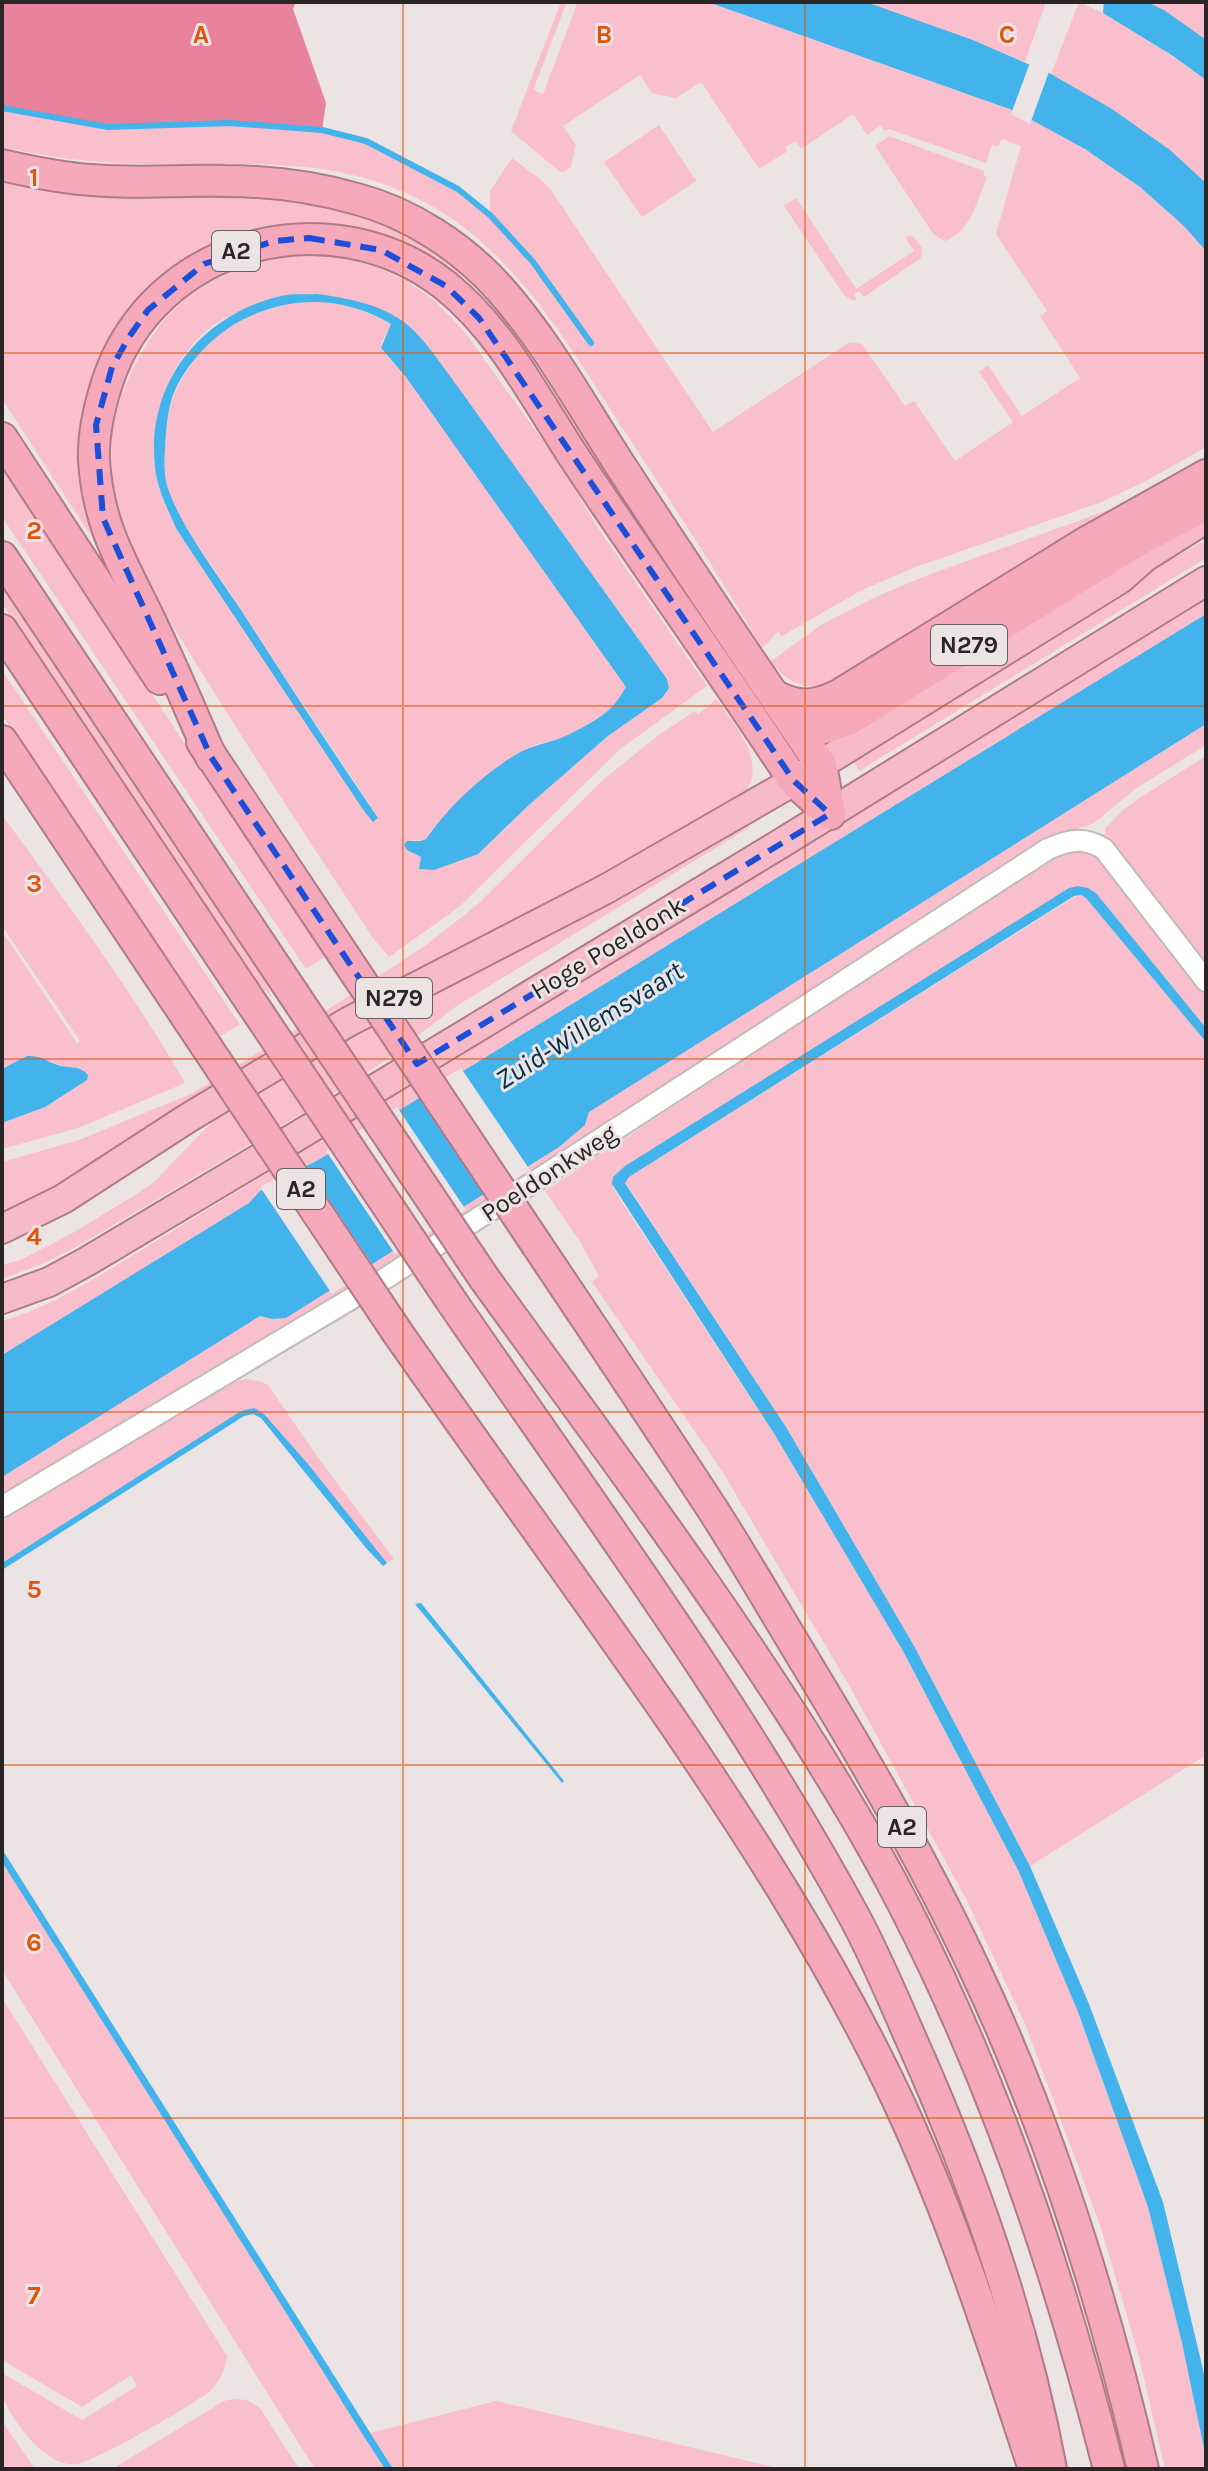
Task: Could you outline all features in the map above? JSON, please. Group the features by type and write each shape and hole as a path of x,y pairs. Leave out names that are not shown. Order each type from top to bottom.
{"highway":[{"path":"2,165 92,180 226,181 324,191 359,199 396,213 437,235 498,288 541,342 821,765 830,814"},
{"name":"A2","path":"211,757 147,614 119,560 103,518 96,484 96,425 112,367 148,310 175,285 204,264 239,250 274,241 309,238 351,242 381,250 413,265 446,286 479,318 510,356 573,455 794,781 830,814"},
{"name":"A2","path":"2,438 714,1512 853,1741 929,1876 1007,2042 1077,2225 1119,2366 1143,2469"},
{"name":"N279","path":"775,696 800,706 813,706 839,695 1085,543 1206,475"},
{"name":"N279","path":"793,724 824,728 850,719 1139,540 1206,505"},
{"name":"Hoge Poeldonk","path":"2,1229 63,1199 188,1118 348,1022 606,889 794,781 1120,579 1145,557 1206,518"},
{"name":"N279","path":"1120,579 1150,566 1206,533"},
{"name":"A2","path":"2,557 484,1278 685,1556 769,1678 843,1795 943,1986 1007,2136 1051,2264 1087,2382 1109,2469"},
{"name":"Hoge Poeldonk","path":"2,1299 49,1282 99,1254 830,814 1206,581"},
{"name":"A2","path":"2,630 450,1299 726,1703 803,1825 857,1921 925,2071 965,2169 1017,2320 1051,2469"},
{"name":"A2","path":"2,741 397,1332 739,1818 809,1932 889,2082 935,2189 965,2263 1034,2469"},
{"name":"A2","path":"2,778 122,921"}],"street":[{"name":"Poeldonkweg","path":"2,1507 386,1278 1048,849 1077,840 1093,842 1104,849 1206,981"}],"highlighted area":[{"path":"309,238 381,250 446,286 479,318 794,781 830,814 417,1064 211,757 103,518 96,425 112,367 129,337 148,310 204,264 274,241"}],"shaded area":[{"path":"2,2 296,2 293,9 326,103 322,130 230,123 108,127 2,108"},
{"path":"561,2 567,2 533,90 543,94 577,4 574,2 708,2 1015,111 1085,149 1140,187 1184,226 1206,251 1206,447 1102,502 913,568 860,591 782,636 778,632 762,648 680,516 542,308 510,270 475,236 435,208 388,186 334,171 261,164 105,162 53,157 2,147 2,108 108,127 230,123 322,130 366,141 403,158 458,189 490,216 490,191 512,158 551,190 713,432 850,342 862,344 905,406 914,401 955,461 1013,422 979,372 988,365 1022,416 1080,378 1040,316 1047,311 996,234 1021,146 1002,139 998,146 992,145 986,163 889,129 885,131 880,125 867,135 853,114 801,149 796,141 785,147 788,151 759,169 701,82 676,98 652,93 640,75 563,126 576,145 571,167 560,172 511,131"},
{"path":"866,2 1046,2 1025,62"},
{"path":"1079,2 1103,13 1206,80 1206,183 1132,124 1051,74"},
{"path":"1147,2 1206,2 1206,40 1164,10"},
{"path":"659,125 696,181 642,217 604,162"},
{"path":"889,136 984,171 987,177 972,214 954,237 945,241 934,235 875,146"},
{"path":"2,172 323,200 392,225 458,273 522,347 652,535 645,539 515,352 383,243 201,259 94,397 121,582 2,399"},
{"path":"796,198 856,289 914,251 905,237 912,235 922,248 921,258 864,297 859,291 854,294 857,300 851,300 844,295 784,206"},
{"path":"308,254 347,258 405,280 434,300 464,331 563,469 596,525 707,686 620,749 459,907 389,957 373,938 308,839 161,606 125,534 112,483 112,443 119,405 133,369 153,335 167,317 202,287 241,268","holes":["317,294 403,321 458,387 667,679 669,688 662,698 608,736 501,833 419,869 421,857 412,853 413,840 426,839 518,753 562,738 589,724 611,709 627,687 406,377 381,349 382,341 392,325 355,308 317,302 280,306 242,320 221,333 202,352 174,395 166,435 167,486 196,542 377,818 177,530 158,483 154,446 161,404 178,364 206,331 223,319"]},
{"path":"1206,460 1206,470 823,687 793,682 770,662 821,625 867,601 920,578 1136,500"},
{"path":"2,466 325,957 306,969 2,517"},
{"path":"1206,540 1206,558 859,771 852,757 1157,567"},
{"path":"2,583 262,973 272,997 253,979 2,604"},
{"path":"1206,599 1206,614 2,1355 2,1321 43,1306 107,1271"},
{"path":"2,670 240,1025 220,1036 181,983 2,715"},
{"path":"716,699 740,733 751,757 751,783 744,795 60,1186 2,1214 2,1162 79,1140 193,1093 346,998 426,945 477,905 604,779 660,734 695,711 698,715"},
{"path":"1206,724 1206,745 1135,789 1094,823 1057,836 392,1266 2,1501 2,1477 260,1316 286,1318 559,1147 585,1125 588,1112"},
{"path":"1206,756 1206,968 1105,835 1105,829 1123,810"},
{"path":"2,815 120,980 185,1083 78,1128 2,1149 2,1123 45,1107 86,1080 82,1069 41,1062 22,1062 2,1069 2,931 77,1043 80,1041 2,926"},
{"path":"745,820 750,827 458,1005 383,1062 291,1120 78,1246 2,1279 2,1265 20,1260 71,1234 154,1182 213,1121 260,1090 353,1034"},
{"path":"1067,850 1089,851 1109,864 1206,993 1206,1028 1096,893 1078,886 612,1184 775,1435 903,1651 1019,1872 1078,2012 1148,2207 1182,2343 1206,2469 1165,2469 1138,2353 1100,2225 1025,2024 966,1899 850,1687 722,1471 592,1282 599,1276 579,1240 545,1191 1049,858"},
{"path":"1081,895 1206,1042 1206,1755 1030,1866 913,1644 786,1427 625,1182"},
{"path":"247,1379 268,1385 394,1559 387,1563 254,1408 241,1411 2,1563 2,1521 231,1382"},
{"path":"2,1862 385,2469 315,2469 2,1970"},
{"path":"2,1998 227,2356 220,2377 203,2396 169,2418 77,2464 54,2459 32,2442 14,2419 2,2395 2,2373 82,2420 137,2386 131,2375 82,2407 2,2360"},
{"path":"247,2400 260,2408 299,2469 112,2469 224,2401"},
{"path":"496,2401 782,2469 393,2469 370,2433"},
{"path":"2,2421 35,2469 2,2469"}],"water":[{"path":"708,2 866,2 973,40 1051,74 1112,109 1170,150 1206,183 1206,251 1184,226 1140,187 1085,149 1015,111"},
{"path":"1104,2 1147,2 1205,39 1206,80 1103,13"},
{"path":"317,294 381,309 409,326 424,342 667,679 669,688 662,698 608,736 478,854 434,870 419,869 421,857 407,850 404,845 407,841 426,839 467,792 504,762 527,749 571,733 601,716 614,705 626,687 406,377 381,348 391,324 354,308 317,302 280,306 242,320 201,352 173,395 165,442 167,486 202,552 378,818 373,822 364,811 177,530 160,491 155,467 155,437 160,408 170,381 184,358 203,337 226,319 252,305 285,295"},
{"name":"Zuid-Willemsvaart","path":"1206,614 1206,724 589,1112 585,1125 559,1147 286,1318 260,1316 2,1477 2,1355 249,1203 260,1191 320,1159"},
{"path":"1078,886 1096,893 1206,1028 1206,1042 1086,898 1074,896 629,1177 625,1183 786,1427 913,1644 1030,1866 1089,2004 1163,2202 1206,2382 1206,2458 1182,2343 1148,2207 1078,2012 1019,1872 903,1651 775,1435 612,1184 613,1177 625,1166 1069,888"},
{"path":"27,1056 82,1070 88,1075 87,1080 45,1107 2,1123 2,1069"},
{"path":"254,1408 264,1414 308,1464 387,1563 383,1566 366,1548 261,1418 253,1414 244,1416 2,1570 2,1563 241,1411"},
{"path":"421,1603 564,1781 562,1783 415,1604"},
{"path":"2,1849 393,2469 385,2469 363,2435 2,1862"}],"pier":[{"path":"1031,60 1050,69 1030,124 1011,114"},
{"path":"461,1068 530,1170 487,1197 418,1094"},
{"path":"397,1107 466,1210 395,1254 326,1151"},
{"path":"304,1163 374,1267 332,1294 260,1187"}],"waterway":[{"path":"2,108 108,127 230,123 322,130 366,141 458,189 491,216 533,262 591,343"}]}
